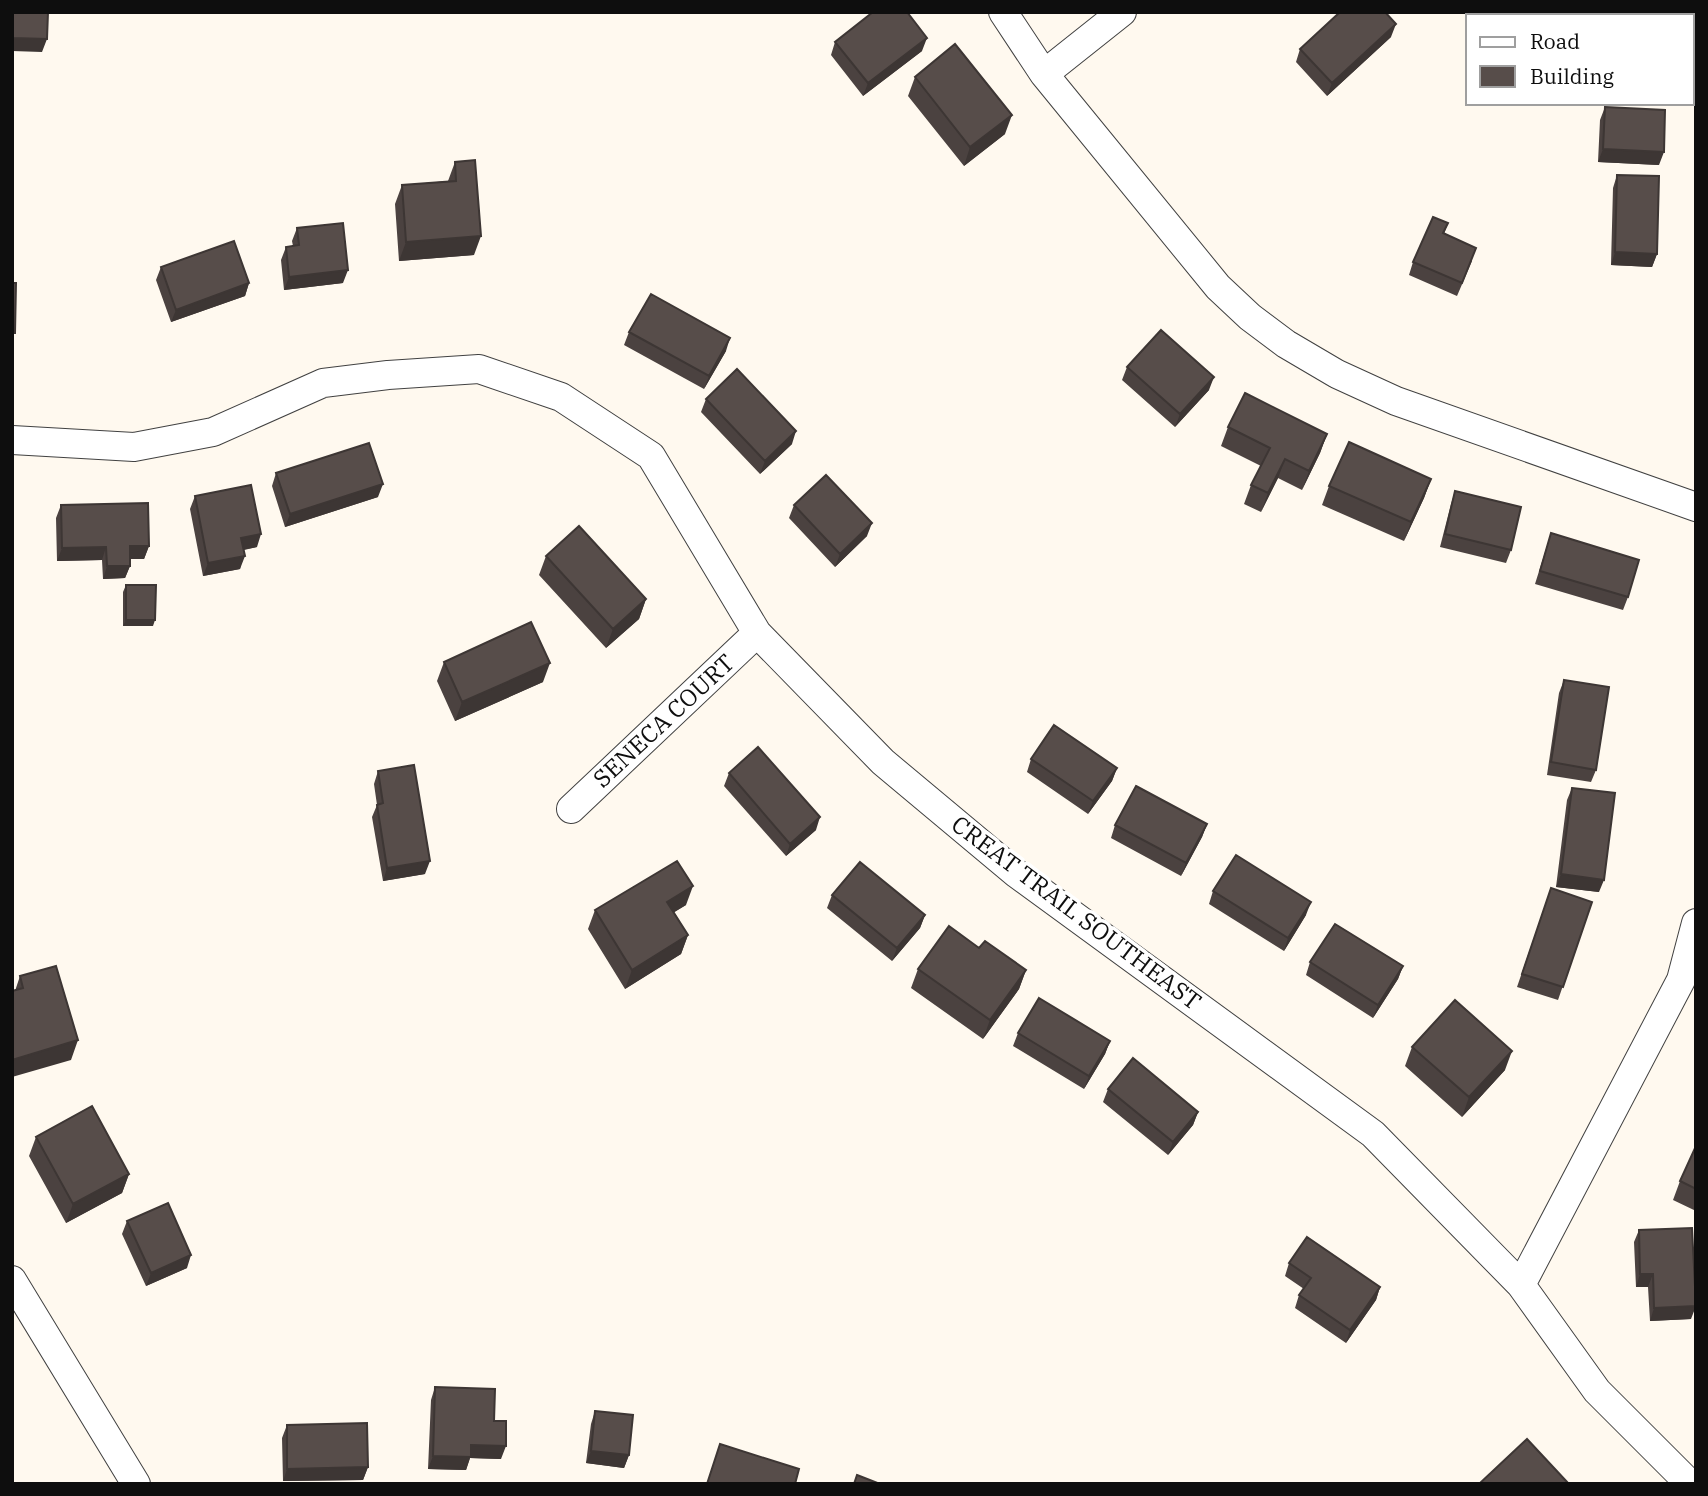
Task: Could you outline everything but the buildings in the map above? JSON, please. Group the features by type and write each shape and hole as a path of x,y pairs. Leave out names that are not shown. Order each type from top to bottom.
{"street":[{"path":"1003,12 1044,74 1218,287 1250,317 1286,344 1336,374 1396,401 1696,507"},
{"path":"1044,74 1122,12"},
{"name":"CREAT TRAIL SOUTHEAST","path":"12,440 134,447 213,432 323,383 479,369 561,397 651,456 757,633 883,762 1017,874 1373,1133 1521,1285 1597,1391 1690,1484"},
{"name":"SENECA COURT","path":"571,809 757,633"},
{"path":"1521,1285 1681,980 1696,923"},
{"path":"12,1280 136,1484"}]}
